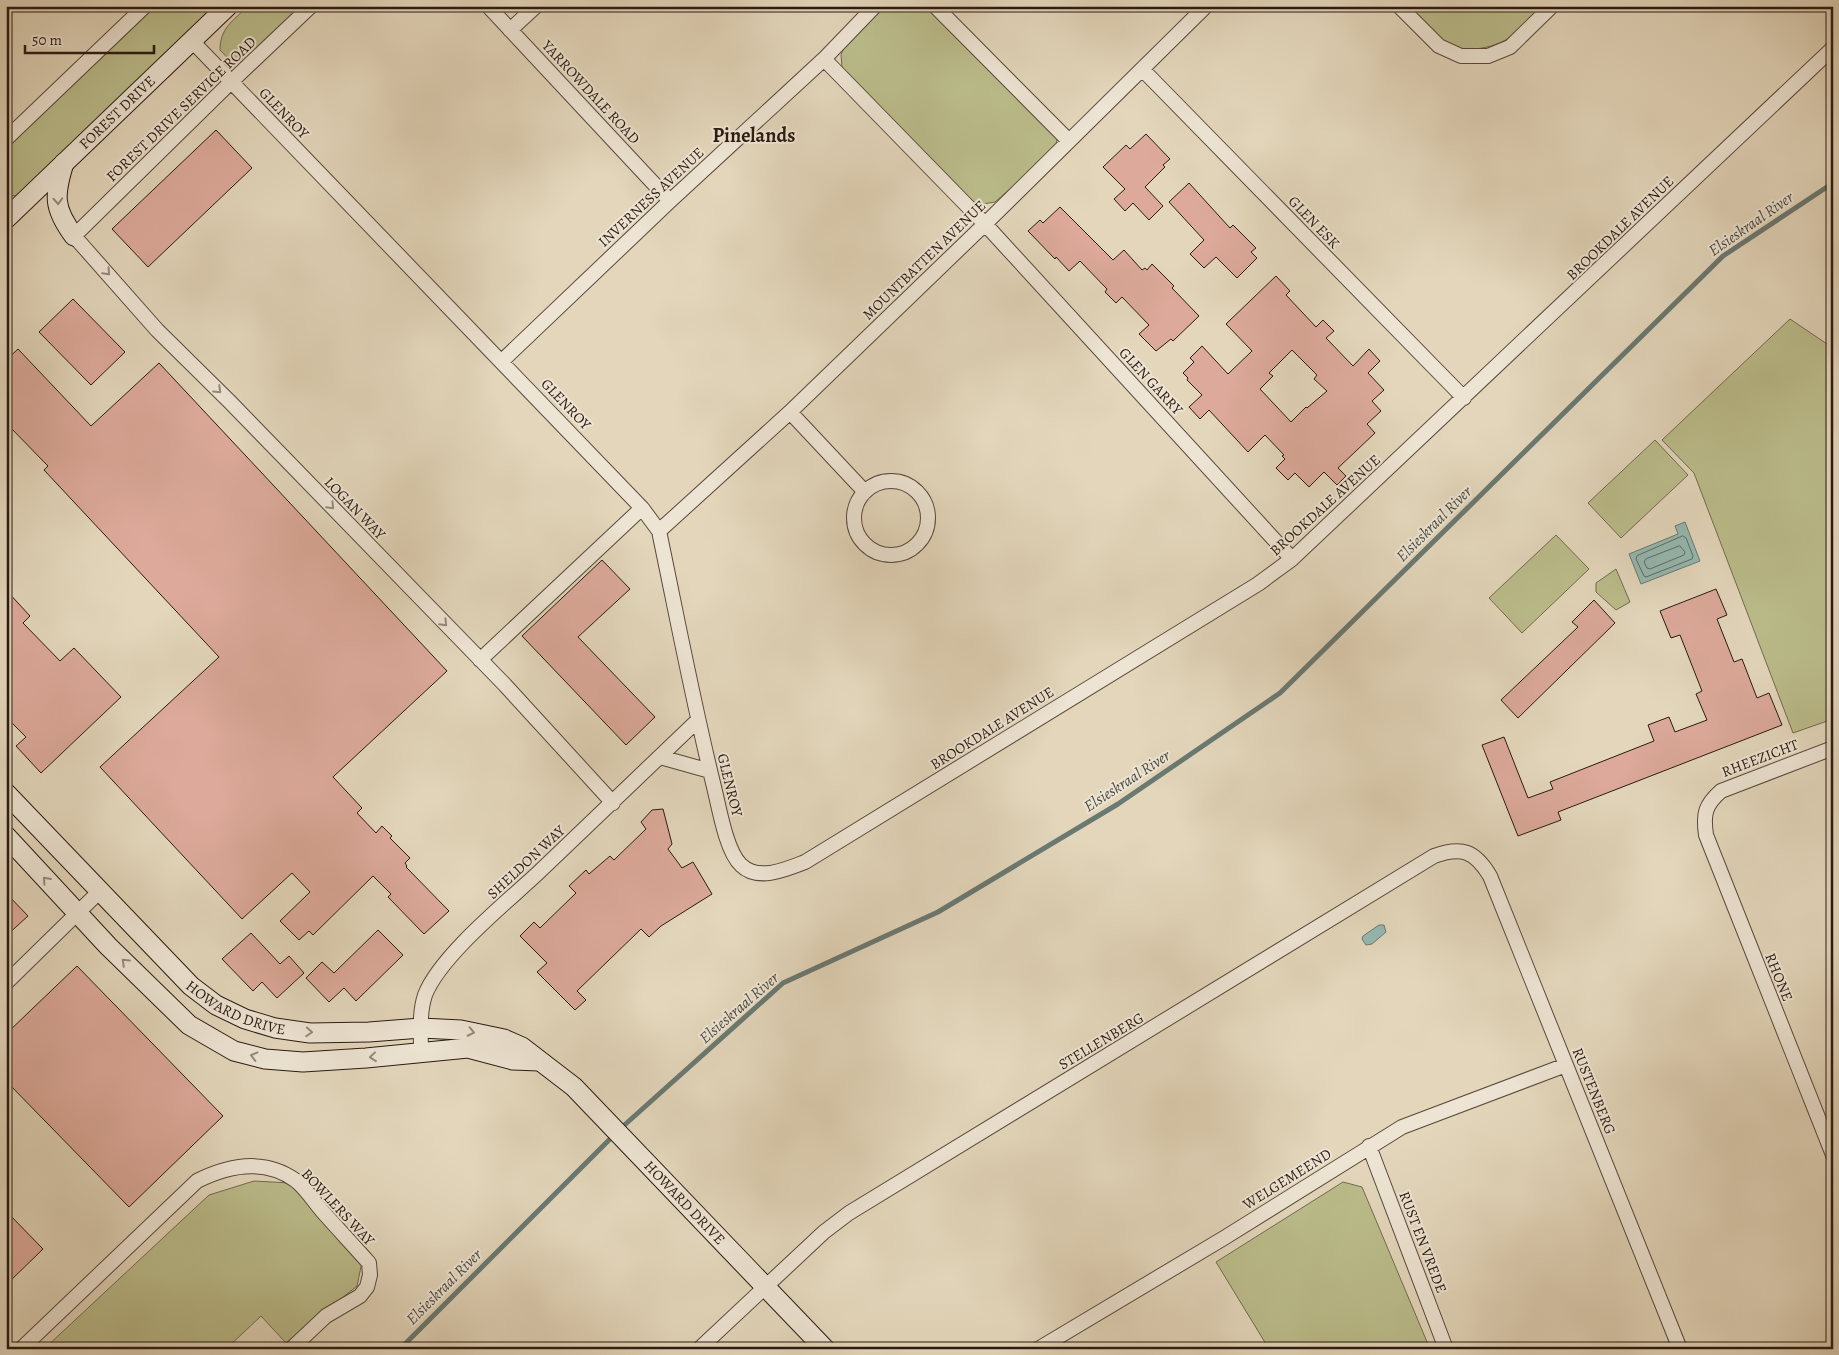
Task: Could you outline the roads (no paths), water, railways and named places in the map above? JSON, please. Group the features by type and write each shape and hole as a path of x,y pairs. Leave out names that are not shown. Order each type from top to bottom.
{"street":[{"path":"6,139 145,6"},
{"name":"FOREST DRIVE","path":"7,218 228,6"},
{"name":"FOREST DRIVE SERVICE ROAD","path":"74,236 311,6"},
{"name":"YARROWDALE ROAD","path":"488,6 670,201"},
{"path":"510,30 536,6"},
{"name":"INVERNESS AVENUE","path":"502,361 670,201 824,59 875,6"},
{"path":"935,6 1069,141"},
{"name":"MOUNTBATTEN AVENUE","path":"660,531 790,412 985,224 1206,6"},
{"path":"1399,6 1439,46 1462,56 1488,56 1510,47 1552,6"},
{"name":"GLENROY","path":"192,41 502,361 642,508 660,531 698,720 728,844 741,866 758,874"},
{"name":"BROOKDALE AVENUE","path":"758,874 781,872 805,862 1258,584 1292,559 1833,48"},
{"path":"824,59 985,224"},
{"name":"GLEN ESK","path":"1142,69 1464,398"},
{"path":"64,163 58,183 58,207 63,220 74,236"},
{"name":"GLEN GARRY","path":"985,224 1292,559"},
{"name":"LOGAN WAY","path":"74,236 157,330 230,402 505,685 613,803"},
{"path":"790,412 864,492"},
{"path":"891,480 904,483 918,491 926,502 929,516 926,533 918,545 909,552 897,556 884,556 869,549 859,538 854,521 856,504 864,492 877,483 891,480"},
{"path":"480,660 642,508"},
{"name":"SHELDON WAY","path":"421,1052 420,1013 425,994 446,962 483,924 613,803 698,720"},
{"name":"RHEEZICHT","path":"1706,809 1712,799 1721,791 1833,748"},
{"path":"660,757 710,771"},
{"name":"HOWARD DRIVE","path":"6,793 191,986 216,1005 245,1019 275,1028 310,1033 370,1032 421,1028 461,1030 504,1039 522,1047 574,1087 824,1349"},
{"name":"RHONE","path":"1706,809 1704,822 1706,835 1833,1155"},
{"path":"6,836 78,914 189,1025 234,1050 265,1059 302,1062 468,1048 513,1060 539,1061"},
{"name":"STELLENBERG","path":"699,1349 824,1232 849,1213 1434,856 1448,851 1468,852"},
{"name":"RUSTENBERG","path":"1468,852 1482,862 1490,876 1680,1349"},
{"path":"6,983 100,891"},
{"name":"WELGEMEEND","path":"1038,1349 1224,1238 1402,1127 1566,1065"},
{"name":"RUST EN VREDE","path":"1369,1146 1446,1349"},
{"name":"BOWLERS WAY","path":"21,1349 197,1181 217,1171 236,1166 261,1167 279,1172 296,1181 369,1263 370,1275 367,1287 360,1296 326,1316 291,1349"}],"water":[{"path":"1685,522 1700,561 1641,584 1629,554 1678,534 1675,526"},
{"path":"1379,925 1384,925 1386,932 1372,944 1366,945 1362,939 1363,936"}],"waterway":[{"name":"Elsieskraal River","path":"620,1129 783,983 938,912 1118,804 1280,693 1723,256 1833,183"},
{"name":"Elsieskraal River","path":"400,1349 614,1135"}],"district":[{"name":"Pinelands","path":"754,135"}]}
